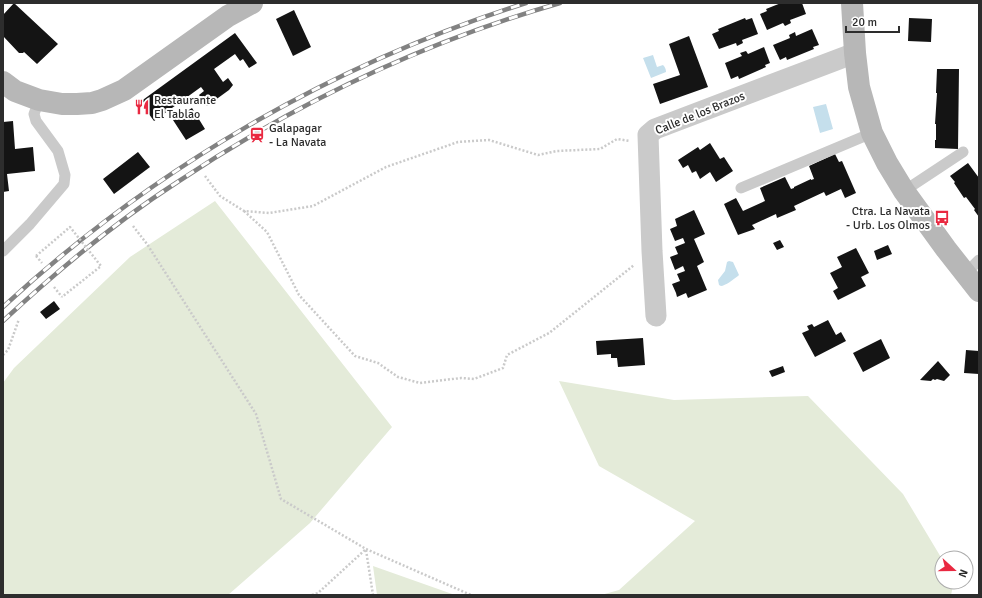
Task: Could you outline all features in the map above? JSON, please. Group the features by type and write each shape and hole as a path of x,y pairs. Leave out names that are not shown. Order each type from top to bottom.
{"main road":[{"path":"3,82 14,90 39,100 62,104 85,104 97,102 114,96 143,78 228,16 252,3"},
{"path":"852,3 859,87 872,133 887,163 904,191 938,239 972,267 979,291"}],"street":[{"name":"Calle de los Brazos","path":"656,316 648,135 655,129 855,53"}],"lane":[{"path":"3,251 30,224 64,184 65,175 58,151 36,121 34,114 39,100"},
{"path":"741,188 872,133"},
{"path":"904,191 963,152"}],"path":[{"path":"244,210 269,213 313,206 386,167 458,142 489,140 538,155 557,151 600,148 617,139 648,143"},
{"path":"205,176 220,196 244,210 266,232 299,295 355,356 378,363 398,377 420,383 461,378 474,379 502,368 507,355 548,333 652,251"},
{"path":"132,226 147,244 256,414 281,499 366,549 471,595"},
{"path":"42,263 36,256 70,227 101,266 62,297 54,287"},
{"path":"3,355 8,350 19,319"},
{"path":"312,595 318,593 366,549"},
{"path":"366,549 373,595"}],"green space":[{"path":"215,201 392,427 310,523 228,595 3,595 3,383 14,368 130,257"},
{"path":"559,381 674,400 808,396 903,494 937,550 934,550 934,590 952,590 951,595 601,595 619,590 695,521 599,466"},
{"path":"373,566 455,595 377,595"}],"water":[{"path":"653,55 657,67 663,65 666,72 651,78 643,58"},
{"path":"826,104 833,129 820,133 813,107"},
{"path":"727,262 733,262 739,275 727,284 721,286 719,285 718,280 725,271"}],"building":[{"path":"14,3 58,44 37,64 24,52 19,53 3,36 3,15"},
{"path":"781,3 802,3 806,14 790,20 791,23 785,26 783,23 767,30 760,14 767,11 766,9"},
{"path":"294,10 311,47 293,56 276,19"},
{"path":"745,18 746,20 752,18 758,34 742,40 743,43 737,46 736,43 719,49 712,34 719,31 718,29"},
{"path":"909,18 932,19 931,42 908,41"},
{"path":"812,29 819,45 813,47 814,49 787,60 786,57 780,60 773,45 790,38 789,35 795,32 796,36"},
{"path":"235,33 257,63 249,68 243,59 240,61 235,54 214,69 223,82 228,78 233,85 229,90 207,106 199,95 204,91 201,87 154,121 140,102"},
{"path":"689,36 708,87 660,104 653,84 680,75 669,44"},
{"path":"764,47 770,63 765,65 766,67 739,79 738,76 731,79 725,63 742,56 740,53 746,51 748,54"},
{"path":"937,69 959,69 958,149 935,148"},
{"path":"192,108 205,129 186,140 173,120"},
{"path":"13,121 15,149 33,147 35,171 7,174 9,191 3,192 3,122"},
{"path":"710,143 720,159 724,157 733,171 716,182 710,172 700,179 696,171 692,173 688,165 683,168 678,160 698,147 700,150"},
{"path":"138,152 150,167 114,194 103,179"},
{"path":"835,154 839,162 842,161 856,193 845,198 841,189 826,196 824,192 794,206 796,210 777,218 776,214 752,225 755,229 738,235 724,204 736,198 743,211 765,201 760,188 785,177 791,189 814,179 809,166"},
{"path":"968,163 979,178 979,217 974,210 975,209 966,197 964,198 950,176"},
{"path":"694,210 705,234 694,239 704,262 697,266 707,290 688,298 686,293 677,297 672,284 680,281 677,274 685,271 683,266 675,270 670,257 678,254 675,247 685,243 683,238 675,241 670,229 677,226 675,219"},
{"path":"780,240 784,247 777,250 773,243"},
{"path":"888,245 892,254 877,260 874,251"},
{"path":"856,248 869,273 861,277 866,286 838,300 833,291 838,288 830,273 842,267 837,257"},
{"path":"54,301 60,309 46,319 40,312"},
{"path":"828,320 836,335 841,332 846,341 815,357 802,333 809,330 807,326 812,324 814,327"},
{"path":"643,338 645,365 618,367 617,358 611,358 611,354 597,355 596,341"},
{"path":"881,339 890,358 863,372 853,353"},
{"path":"966,350 979,351 979,374 964,373"},
{"path":"938,361 950,375 944,381 937,379 933,379 931,381 920,380"},
{"path":"783,366 785,372 772,377 769,371"}],"railway":[{"path":"3,307 60,257 120,210 183,166 248,126 315,90 383,57 454,28 526,3"},
{"path":"3,321 86,248 130,214 221,154 267,127 361,78 410,56 459,36 560,3"}],"place":[{"name":"Restaurante El Tablao","path":"142,107"},
{"name":"Galapagar - La Navata","path":"257,135"},
{"name":"Ctra. La Navata - Urb. Los Olmos","path":"942,218"}]}
